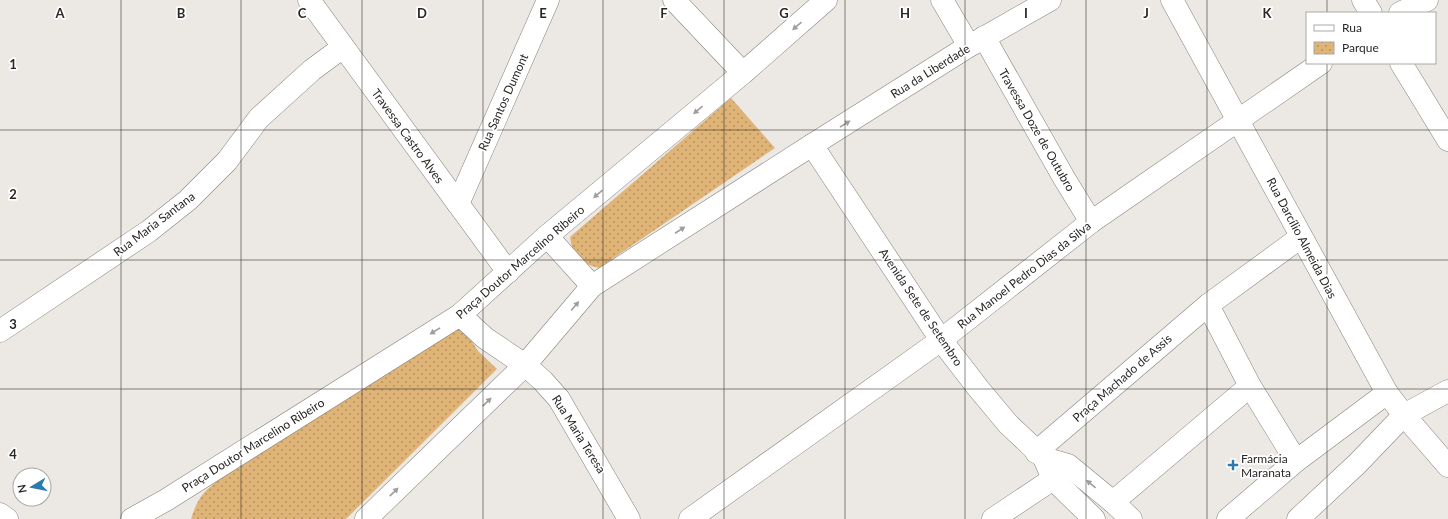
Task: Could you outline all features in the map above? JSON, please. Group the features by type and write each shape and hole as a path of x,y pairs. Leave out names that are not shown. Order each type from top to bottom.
{"street":[{"name":"Travessa Castro Alves","path":"309,0 508,272"},
{"name":"Rua Santos Dumont","path":"458,204 548,0"},
{"path":"674,0 743,73"},
{"name":"Praça Doutor Marcelino Ribeiro","path":"132,519 166,509 460,315 547,236 743,73 826,0"},
{"path":"942,0 977,42"},
{"name":"Rua da Liberdade","path":"812,145 977,42 1050,0"},
{"name":"Rua Darcílio Almeida Dias","path":"1172,0 1387,393 1448,466"},
{"path":"1363,0 1370,12"},
{"path":"1402,12 1426,0"},
{"name":"Travessa Doze de Outubro","path":"977,42 1091,222"},
{"name":"Rua Maria Santana","path":"0,331 149,231 188,200 227,161 259,118 285,93 343,47"},
{"name":"Rua Manoel Pedro Dias da Silva","path":"690,519 941,340 1091,222 1320,64"},
{"path":"1402,64 1448,140"},
{"path":"366,519 525,365 592,286 812,145"},
{"name":"Avenida Sete de Setembro","path":"812,145 941,340 1008,424 1040,455 1061,472 1113,502 1130,519"},
{"path":"547,236 592,286"},
{"name":"Praça Machado de Assis","path":"1040,455 1208,305 1301,237"},
{"path":"1208,305 1250,386 1296,461"},
{"name":"Rua Maria Teresa","path":"460,315 486,338 525,365 543,381 559,399 629,519"},
{"path":"1113,502 1250,386"},
{"path":"1298,519 1357,464 1404,415 1448,391"},
{"path":"1228,519 1296,461 1387,393"},
{"path":"992,519 1061,472"},
{"name":"Avenida Sete de Setembro","path":"1061,472 1094,519"},
{"path":"0,514 7,519"}],"green space":[{"path":"731,98 775,148 599,268 586,264 578,258 573,250 570,237"},
{"path":"462,326 478,351 497,369 346,519 191,519 201,496 219,480"}],"place":[{"name":"Farmácia Maranata","path":"1233,465"}]}
